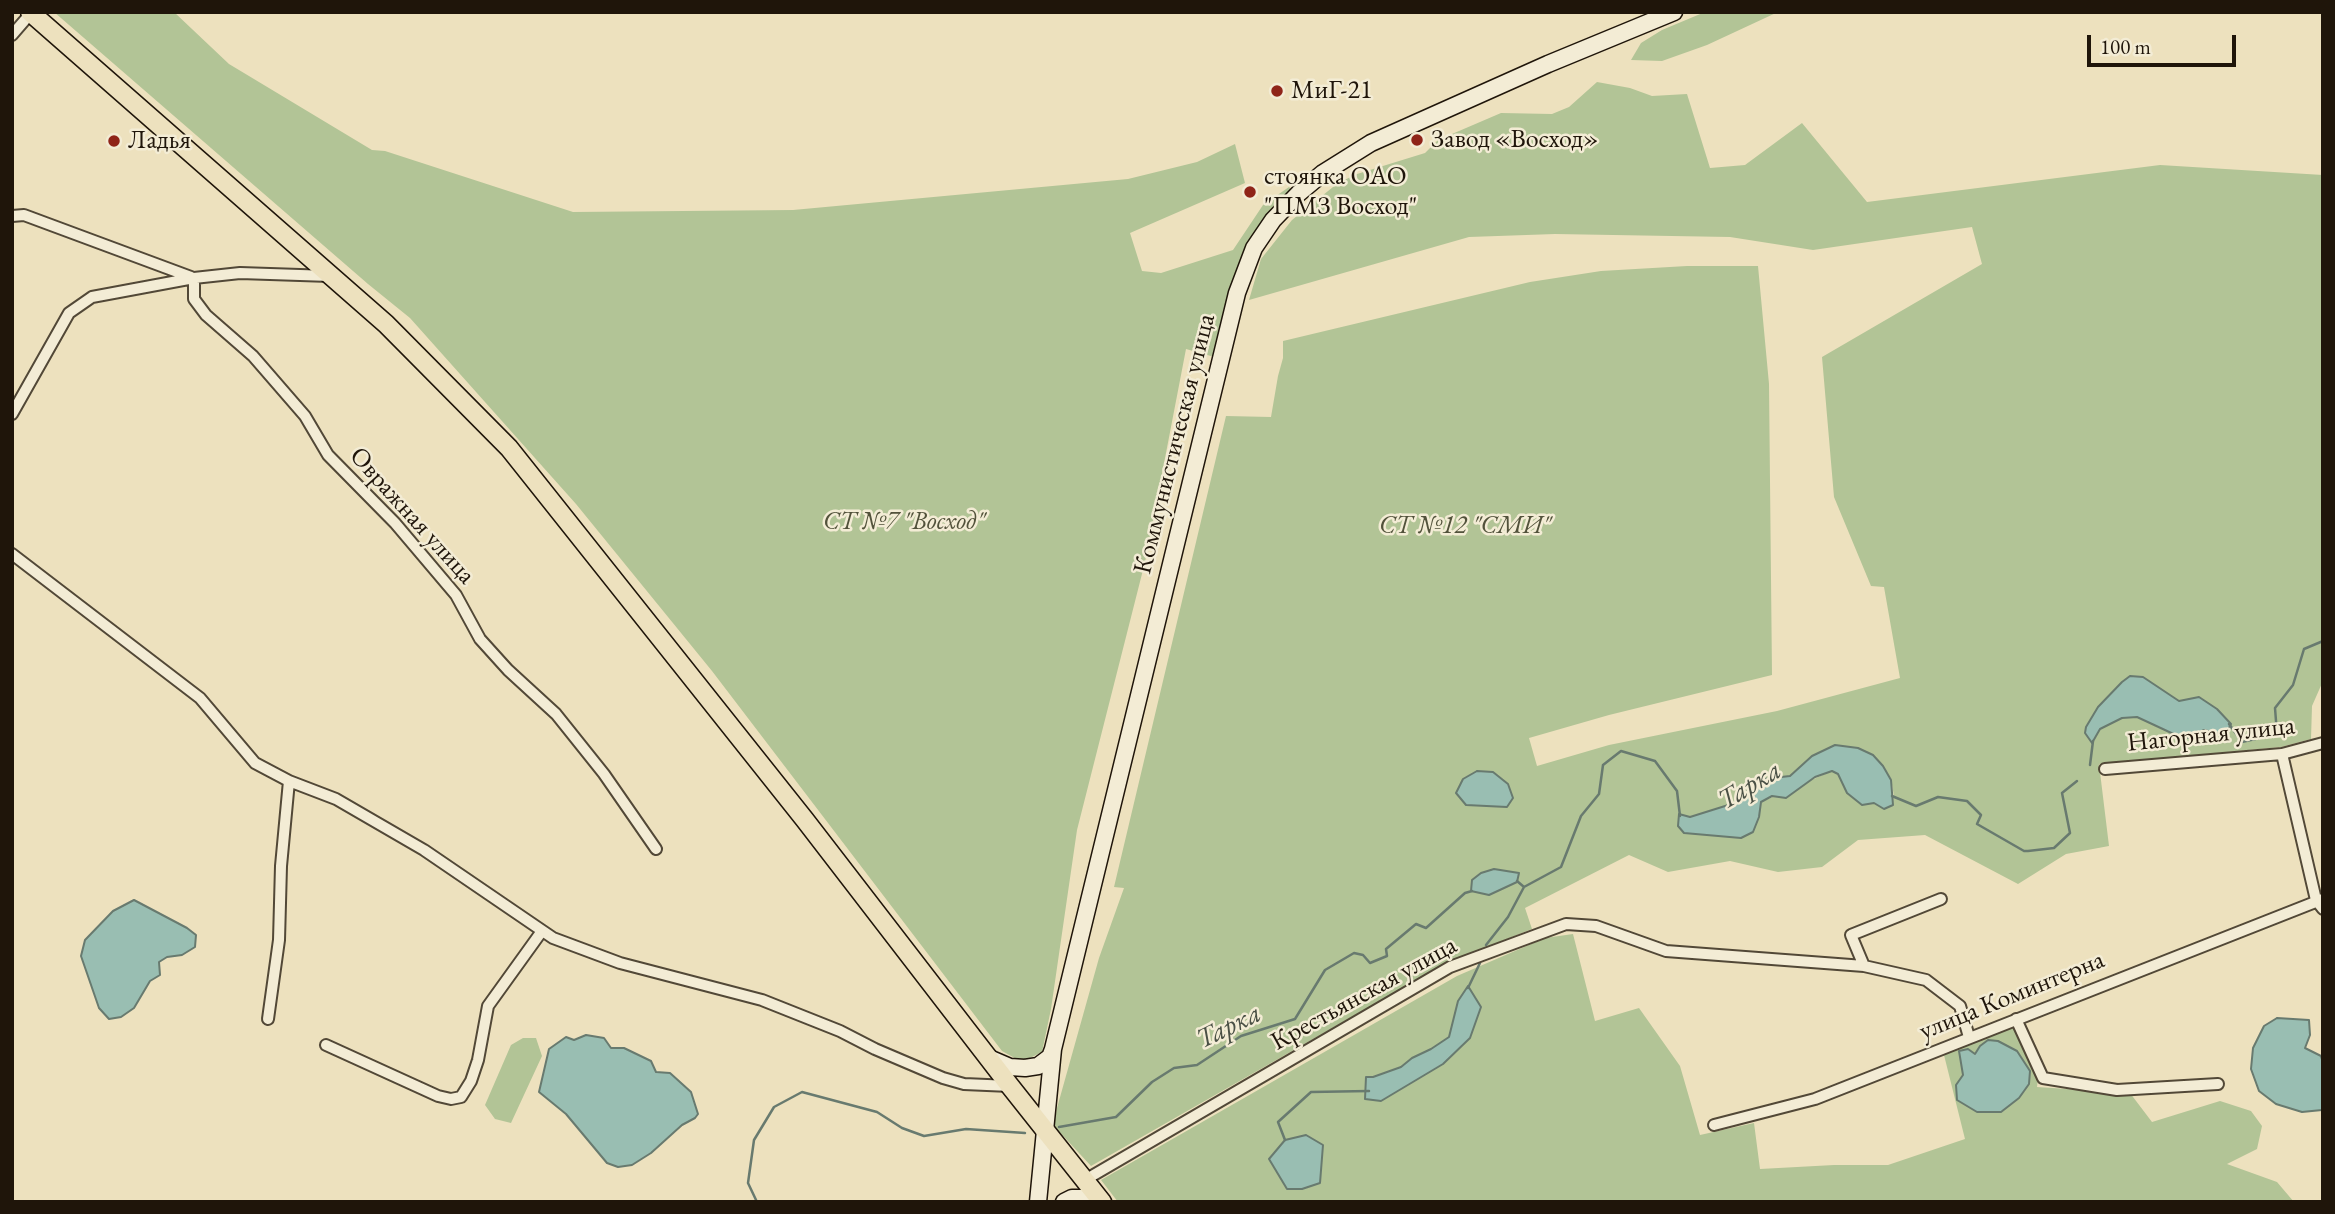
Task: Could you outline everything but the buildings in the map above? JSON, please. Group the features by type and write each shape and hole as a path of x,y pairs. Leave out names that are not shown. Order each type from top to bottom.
{"main road":[{"name":"Коммунистическая улица","path":"1038,1202 1053,1049 1237,293 1260,238 1299,193 1323,173 1371,143 1548,64 1674,12"},
{"path":"31,13 386,324 509,448 805,820 1044,1130 1092,1176 1102,1202"},
{"path":"989,1058 1010,1067 1024,1068 1038,1066 1050,1057 1053,1049"},
{"path":"1064,1202 1072,1198 1090,1198 1097,1202"}],"street":[{"path":"15,32 31,13"},
{"path":"12,216 24,215 194,278"},
{"path":"12,414 69,313 92,297 194,278 240,273 330,275"},
{"name":"Овражная улица","path":"194,278 194,299 206,315 253,356 305,416 328,455 395,523 456,595 480,639 508,670 556,714 604,774 656,849"},
{"path":"12,554 200,698 255,763 289,781 336,799 424,850 553,938 620,963 762,1000 840,1031 943,1078 964,1084 1010,1086"},
{"name":"Нагорная улица","path":"2105,769 2282,754 2323,743"},
{"path":"2282,754 2320,903"},
{"path":"268,1019 279,940 281,866 289,781"},
{"path":"1864,966 1852,935 1941,899"},
{"name":"улица Коминтерна","path":"1714,1125 1815,1099 2320,903"},
{"name":"Крестьянская улица","path":"1092,1176 1450,967 1566,924 1596,926 1666,951 1864,966 1926,981 1960,1006 1969,1037"},
{"path":"326,1045 438,1096 452,1099 461,1097 471,1081 478,1060 488,1006 542,931"},
{"path":"2016,1019 2043,1078 2117,1090 2218,1084"}],"green space":[{"name":"СТ №7 \"Восход\"","path":"54,12 174,12 229,64 372,150 385,151 573,212 793,210 1128,179 1197,162 1235,144 1245,183 1130,233 1142,271 1161,273 1233,250 1263,205 1289,187 1292,190 1259,233 1218,358 1186,349 1145,562 1077,830 1051,1009 1042,1052 1022,1062 1002,1051 712,671 576,504 410,318"},
{"path":"1705,12 1778,12 1707,45 1662,61 1631,60 1641,43 1662,30"},
{"name":"СТ №12 \"СМИ\"","path":"1597,82 1630,88 1652,96 1687,94 1710,168 1745,165 1802,123 1867,202 2160,165 2323,175 2323,681 2312,706 2311,739 2281,747 2099,764 2109,846 2066,854 2018,884 1925,835 1858,840 1822,867 1778,872 1730,861 1668,872 1629,855 1525,908 1532,929 1446,963 1091,1166 1054,1126 1057,1108 1099,958 1124,888 1114,887 1226,416 1271,417 1283,358 1283,341 1530,282 1601,271 1687,266 1758,266 1769,384 1772,675 1609,715 1529,738 1537,766 1609,745 1777,711 1900,678 1884,587 1871,586 1834,497 1822,357 1982,264 1972,227 1813,250 1730,237 1555,234 1469,237 1249,300 1261,259 1292,220 1338,183 1357,174 1425,153 1438,140 1501,113 1552,114 1569,107","holes":["2143,677 2179,701 2199,697 2217,709 2222,715 2222,734 2204,730 2180,736 2137,717 2122,718 2100,729 2115,690 2122,682","1883,766 1891,779 1894,796 1847,793 1838,774 1832,771 1761,802 1759,817 1741,838 1684,833 1679,815 1690,817 1741,801 1746,792 1779,778 1791,776 1795,772","1477,771 1507,807 1466,805 1456,794 1463,779"]},
{"path":"1573,934 1595,1021 1639,1008 1680,1066 1700,1135 1754,1123 1760,1169 1888,1165 1965,1139 1944,1055 2014,1026 2038,1079 2037,1087 2130,1093 2152,1122 2220,1101 2251,1111 2262,1126 2257,1149 2227,1164 2277,1182 2294,1202 1118,1202 1101,1180 1457,976 1545,938","holes":["1469,987 1470,1038 1443,1064 1381,1101 1373,1077 1402,1067 1412,1058 1449,1037 1458,1001"]},
{"path":"523,1038 536,1038 542,1056 511,1123 495,1119 485,1105 511,1045"}],"water":[{"path":"2130,676 2143,677 2179,701 2199,697 2217,709 2231,724 2228,730 2221,734 2204,730 2189,738 2180,737 2137,717 2122,718 2100,729 2092,743 2085,733 2086,727 2098,707"},
{"path":"1835,745 1858,748 1873,755 1891,780 1893,805 1884,809 1874,803 1862,805 1847,793 1838,774 1832,771 1815,777 1786,798 1772,796 1761,802 1753,832 1741,838 1684,833 1678,826 1679,814 1690,817 1741,801 1746,792 1764,779 1790,776 1812,756"},
{"path":"1477,771 1493,772 1508,784 1513,798 1507,807 1466,805 1456,793 1463,779"},
{"path":"1494,869 1519,873 1517,882 1489,895 1471,891 1472,880 1481,873"},
{"path":"134,900 187,928 196,935 195,947 182,955 167,957 159,962 160,975 150,981 134,1008 121,1017 109,1019 99,1008 81,956 85,940 113,911"},
{"path":"1468,986 1481,1007 1470,1038 1443,1064 1381,1101 1365,1099 1366,1077 1401,1067 1449,1037 1458,1001"},
{"path":"2277,1018 2309,1020 2310,1035 2305,1048 2321,1056 2323,1063 2322,1110 2302,1112 2276,1104 2259,1091 2251,1069 2253,1048 2264,1026"},
{"path":"586,1035 604,1038 611,1048 624,1048 651,1061 656,1072 670,1073 691,1092 698,1114 695,1118 682,1125 651,1153 632,1165 618,1167 607,1163 566,1114 539,1092 549,1049 566,1037 574,1040"},
{"path":"1988,1040 1998,1041 2017,1051 2030,1071 2029,1084 2019,1098 2001,1112 1977,1112 1957,1100 1956,1085 1963,1075 1959,1051 1968,1049 1975,1054"},
{"path":"1306,1135 1323,1145 1320,1183 1302,1189 1287,1189 1269,1159 1285,1140"}],"waterway":[{"name":"Тарка","path":"2229,724 2242,742 2277,734 2275,708 2293,685 2304,649 2323,641"},
{"name":"Тарка","path":"2090,765 2093,741"},
{"name":"Тарка","path":"1517,881 1524,887 1561,867 1581,816 1599,794 1603,765 1621,751 1655,761 1677,791 1680,816"},
{"name":"Тарка","path":"1892,796 1916,806 1938,797 1967,801 1981,815 1977,824 2028,851 2054,848 2070,833 2062,793 2077,781"},
{"path":"1486,945 1508,917 1524,887"},
{"name":"Тарка","path":"1059,1127 1116,1117 1152,1082 1174,1068 1197,1065 1241,1036 1295,1019 1325,970 1354,953 1363,955 1370,963 1387,956 1386,949 1416,924 1426,928 1465,893 1472,891"},
{"path":"1468,988 1480,963"},
{"path":"1285,1140 1278,1122 1311,1092 1369,1091"},
{"name":"Тарка","path":"757,1202 748,1183 754,1140 774,1107 802,1092 877,1112 902,1128 924,1136 966,1129 1025,1133"}],"place":[{"name":"МиГ-21","path":"1277,91"},
{"name":"Завод «Восход»","path":"1417,140"},
{"name":"Ладья","path":"114,141"},
{"name":"стоянка ОАО \"ПМЗ Восход\"","path":"1250,192"}]}
